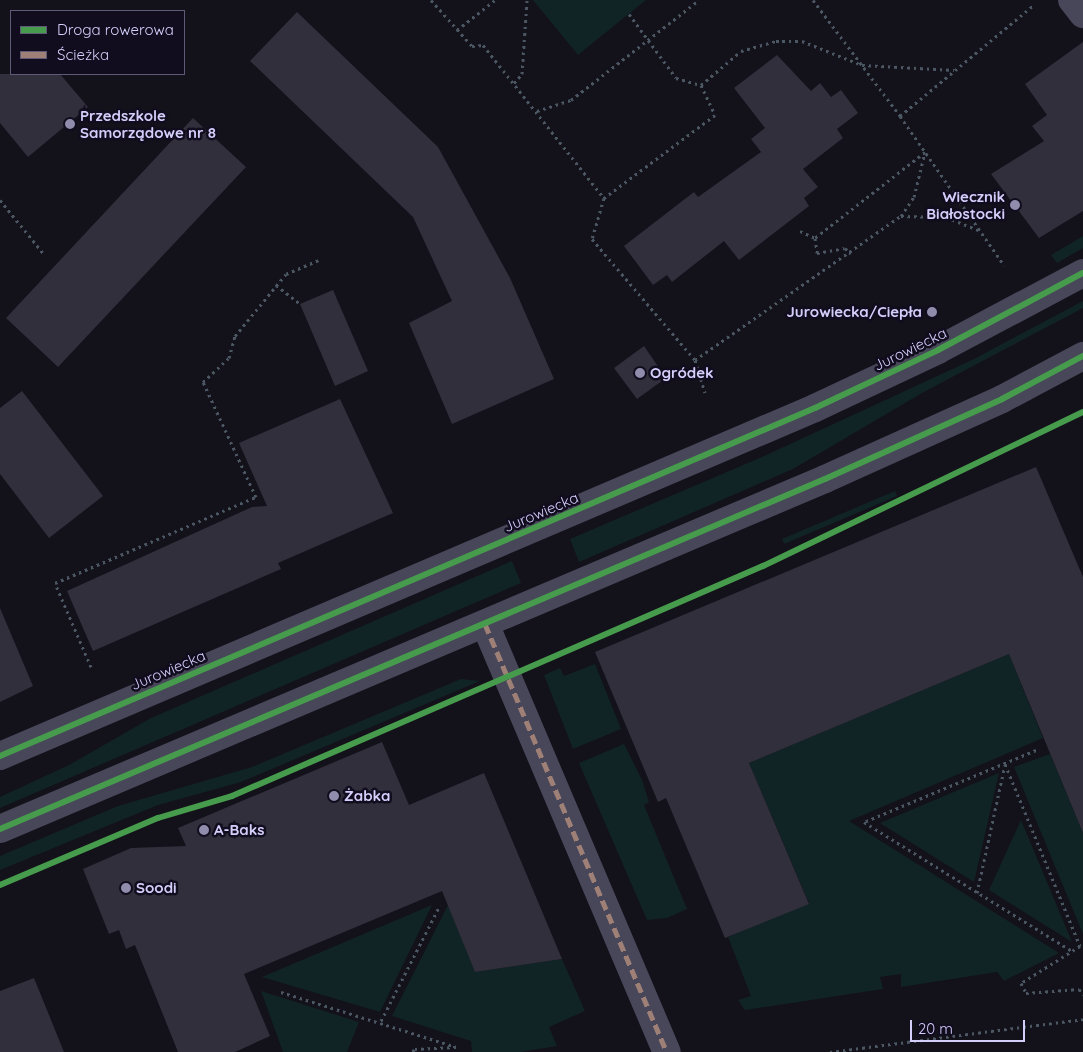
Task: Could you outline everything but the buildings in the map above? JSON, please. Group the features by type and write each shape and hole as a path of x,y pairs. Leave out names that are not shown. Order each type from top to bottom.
{"street":[{"path":"1072,0 1083,14"},
{"name":"Jurowiecka","path":"0,756 815,408 938,350 1083,273"},
{"path":"0,829 825,479 1002,399 1083,356"},
{"path":"485,624 667,1052"}],"path":[{"path":"431,0 472,46 483,45 604,198"},
{"path":"457,30 495,0"},
{"path":"514,83 522,74 527,0"},
{"path":"537,111 571,100 700,0"},
{"path":"813,0 900,116 1004,265"},
{"path":"900,116 1036,4 1032,0"},
{"path":"629,14 676,78 701,85 715,115 604,198 592,239 695,360 705,392"},
{"path":"701,85 741,51 776,41 802,41 862,65 954,70"},
{"path":"695,360 851,254 900,216 914,197 925,152"},
{"path":"815,238 925,152"},
{"path":"0,200 43,253"},
{"path":"900,216 946,217 980,231"},
{"path":"800,231 815,238"},
{"path":"815,238 817,253 845,248 851,254"},
{"path":"91,667 56,583 256,497 203,382 229,358 235,336 286,274 319,260"},
{"path":"276,285 300,304"},
{"path":"1036,750 864,822 1072,951"},
{"path":"977,893 1005,764"},
{"path":"1005,764 1080,946 1021,983 1026,992 1079,989 1083,995"},
{"path":"381,1021 440,905"},
{"path":"281,992 381,1021 456,1047 414,1049 413,1052"},
{"path":"830,1052 1083,1019"}],"green space":[{"path":"533,0 646,0 578,55"},
{"path":"1083,236 1083,248 1057,263 1051,255"},
{"path":"1083,301 1083,308 922,393 793,469 579,562 570,539 762,457 972,360"},
{"path":"895,491 897,496 784,544 782,539"},
{"path":"512,561 521,583 0,808 0,797 69,765 151,718"},
{"path":"1009,654 1043,738 849,821 1059,953 1004,981 997,972 901,987 901,974 880,977 883,989 745,1010 738,1000 751,996 728,937 809,903 749,763"},
{"path":"595,664 621,729 573,749 544,675 560,668 564,676"},
{"path":"461,679 480,681 241,782 158,805 0,870 0,856 118,806 252,767"},
{"path":"624,744 642,780 649,802 644,805 687,909 667,918 647,920 579,763"},
{"path":"1050,754 1083,833 1083,934 1014,767"},
{"path":"999,773 974,882 880,823"},
{"path":"1021,820 1072,942 989,890"},
{"path":"432,905 380,1012 262,977"},
{"path":"448,905 475,972 562,959 585,1011 549,1027 557,1046 520,1052 472,1052 471,1041 392,1016"},
{"path":"261,991 359,1022 347,1052 283,1052"}],"marked path":[{"path":"485,624 667,1052"}],"cycle path":[{"path":"0,756 815,408 938,350 1083,273"},
{"path":"0,829 825,479 1002,399 1083,356"},
{"path":"0,885 158,818 232,796 763,566 1083,412"}],"place":[{"name":"Przedszkole Samorządowe nr 8","path":"70,124"},
{"name":"Wiecznik Białostocki","path":"1015,205"},
{"name":"Jurowiecka/Ciepła","path":"932,312"},
{"name":"Ogródek","path":"640,373"},
{"name":"Żabka","path":"334,796"},
{"name":"A-Baks","path":"204,830"},
{"name":"Soodi","path":"126,888"}]}
